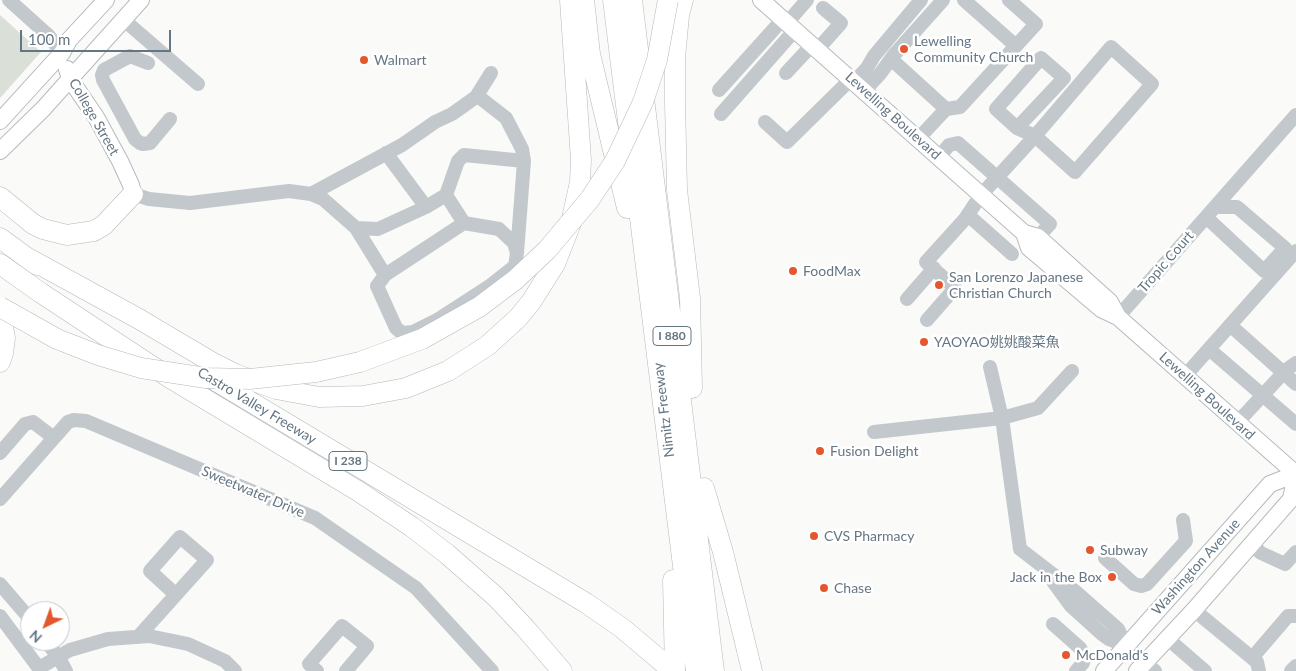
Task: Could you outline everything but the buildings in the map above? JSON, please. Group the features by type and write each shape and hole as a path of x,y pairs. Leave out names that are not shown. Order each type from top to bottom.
{"highway":[{"path":"26,257 139,319 215,364 249,380 276,389 319,397 364,396 406,388 448,371 488,346 518,318 531,302 555,264 571,223 580,182 581,160 570,0"},
{"path":"584,0 590,54 653,322"},
{"name":"Nimitz Freeway","path":"613,0 696,671"},
{"name":"I 880","path":"632,0 714,671"},
{"name":"I 880","path":"644,0 725,671"},
{"path":"680,1 675,58 677,190 690,298 692,388"},
{"path":"0,309 51,336 98,355 141,368 206,378 250,379 316,372 374,358 422,339 479,307 515,280 547,250 590,200 615,161 643,102 680,1"},
{"path":"0,197 33,224 43,229 67,235 94,231 104,225 133,194"},
{"name":"Castro Valley Freeway","path":"0,238 115,318 190,365 586,603 622,628 671,669"},
{"name":"Castro Valley Freeway","path":"0,264 170,378 352,487 412,527 447,554 496,597 562,671"},
{"path":"0,309 5,338 4,353 0,362"},
{"path":"671,669 673,488"},
{"path":"704,488 723,552 752,671"}],"main road":[{"path":"0,121 62,53 69,40 106,0"},
{"path":"0,151 34,118 141,0"},
{"name":"Lewelling Boulevard","path":"762,0 982,195 1031,235 1029,248 1100,309 1118,317 1296,474"},
{"name":"College Street","path":"62,53 70,79 96,117 120,161 131,184 133,194"},
{"name":"Washington Avenue","path":"1146,668 1168,639 1291,499 1296,474"},
{"name":"Washington Avenue","path":"1104,671 1270,484 1296,474"},
{"path":"1278,514 1296,504"}],"street":[{"name":"College Street","path":"10,0 50,36 62,53"},
{"path":"721,114 807,0"},
{"path":"856,84 874,56 921,0"},
{"path":"765,122 788,142 856,84 891,59 943,0"},
{"path":"964,0 1016,46"},
{"path":"918,139 946,109 960,107 1036,24 1009,0"},
{"path":"786,72 841,23 823,8"},
{"path":"124,20 198,84"},
{"path":"719,90 788,24"},
{"path":"927,320 955,288 926,262 968,215 982,195 1035,136 1112,47 1152,84 1075,172 1035,136 1017,128 996,109 1041,58 1064,78 1017,128"},
{"path":"148,63 130,56 104,70 103,80 135,138 140,143 150,142 170,119"},
{"path":"891,59 946,109"},
{"path":"312,194 402,145 435,122 465,106 476,97 491,73"},
{"path":"476,97 486,101 506,118 522,149 524,161 517,253 515,266 491,285 437,320 413,332 402,333 396,328 377,286 385,275 464,223 498,229 514,243 517,253"},
{"name":"Tropic Court","path":"1118,317 1296,115"},
{"path":"939,157 949,145 958,143 1050,224 1031,235"},
{"path":"386,153 426,207"},
{"path":"356,228 378,229 426,207 446,195 458,161 464,155 524,161"},
{"path":"133,194 148,199 190,203 289,191 312,194 323,199 356,228 385,275"},
{"path":"446,195 464,223"},
{"path":"1237,207 1285,248 1264,271 1210,212 1237,207"},
{"path":"968,215 1012,254"},
{"path":"1184,376 1296,251"},
{"path":"906,299 934,268"},
{"path":"1230,325 1296,384"},
{"path":"1209,349 1296,424"},
{"path":"1237,423 1284,372 1296,363"},
{"path":"990,367 1002,418 1020,549 1076,592 1118,629 1126,646 1146,668"},
{"path":"874,432 1002,418 1038,408 1072,371"},
{"name":"Sweetwater Drive","path":"0,499 68,422 74,420 86,421 315,518 416,588 492,671"},
{"path":"0,453 26,424 33,422 54,438"},
{"path":"1105,558 1134,584 1141,586 1147,584 1186,541 1183,520"},
{"path":"1252,545 1261,553 1285,564 1296,552"},
{"path":"0,584 20,606"},
{"path":"138,636 175,594"},
{"path":"1194,610 1257,662 1259,671"},
{"path":"20,616 2,622 40,669 70,650 108,640 149,636 188,644 225,661 236,671"},
{"path":"1252,658 1288,616 1296,616"},
{"path":"1053,624 1080,648 1084,655 1083,662 1076,671"},
{"path":"309,669 342,626 367,646 346,671"},
{"path":"1168,639 1205,671"},
{"path":"54,651 66,671"},
{"path":"1291,671 1296,666"}],"shaded area":[{"path":"0,15 41,52 0,98"}],"place":[{"name":"Lewelling Community Church","path":"904,49"},
{"name":"Walmart","path":"364,60"},
{"name":"FoodMax","path":"793,271"},
{"name":"San Lorenzo Japanese Christian Church","path":"939,285"},
{"name":"YAOYAO姚姚酸菜魚","path":"924,342"},
{"name":"Fusion Delight","path":"820,451"},
{"name":"CVS Pharmacy","path":"814,536"},
{"name":"Subway","path":"1090,550"},
{"name":"Jack in the Box","path":"1112,577"},
{"name":"Chase","path":"824,588"},
{"name":"McDonald's","path":"1066,655"}]}
